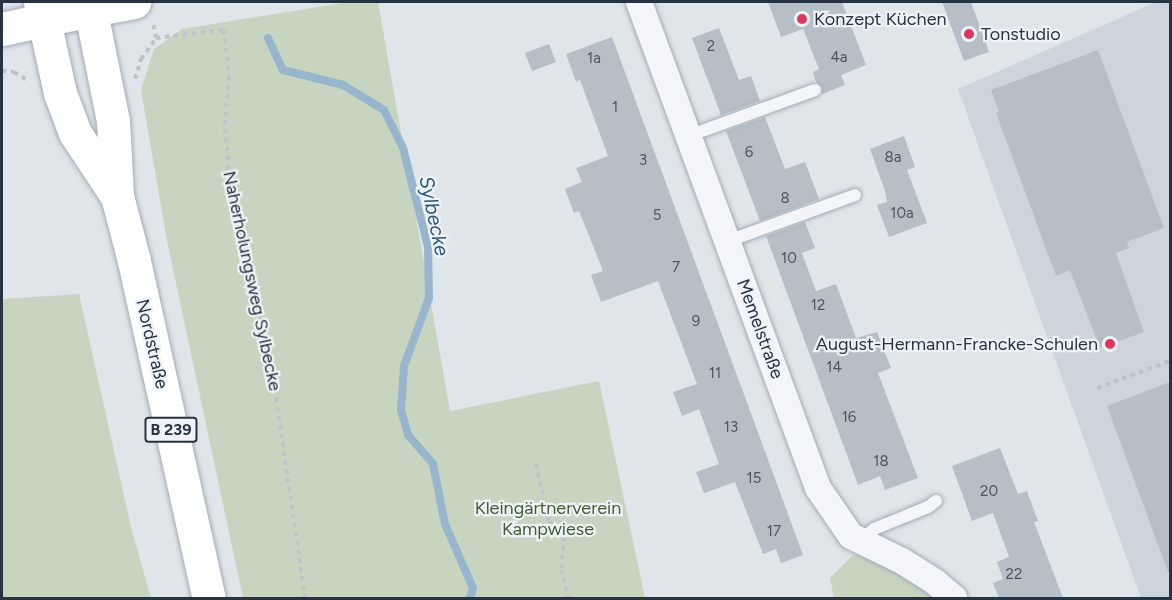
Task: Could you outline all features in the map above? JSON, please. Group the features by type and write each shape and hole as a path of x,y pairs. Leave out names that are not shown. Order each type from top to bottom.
{"main road":[{"path":"2,29 42,11 134,2"},
{"name":"Nordstraße","path":"90,6 113,121 117,196 134,261 209,598"},
{"name":"Nordstraße","path":"42,11 60,93 75,133 117,196"}],"street":[{"name":"Memelstraße","path":"639,2 818,488 838,520 859,542 902,561 935,582 954,598"}],"lane":[{"path":"688,136 815,90"},
{"path":"728,241 855,195"},
{"path":"859,542 874,529 928,507 936,501"}],"path":[{"name":"Naherholungsweg Sylbecke","path":"135,80 141,59 156,38 224,30 229,76 225,120 229,180 252,273 276,398 305,598"},
{"path":"2,71 14,72 32,83"},
{"path":"1097,388 1170,361"},
{"path":"536,464 549,521 564,537 561,569 567,598"}],"shaded area":[{"name":"August-Hermann-Francke-Schulen","path":"1156,2 1170,2 1170,598 1141,598 958,89"}],"green space":[{"name":"Kleingärtnerverein Kampwiese","path":"349,2 378,2 450,411 599,381 645,598 243,598 167,241 141,90 154,49 182,29"},
{"path":"79,294 131,527 151,598 2,598 2,299"},
{"path":"853,555 882,560 924,587 933,598 834,598 830,578"}],"building":[{"path":"768,2 842,2 866,65 841,75 845,85 822,94 822,87 816,82 813,72 819,69 803,29 781,37"},
{"name":"Tonstudio","path":"942,2 971,2 989,52 964,61"},
{"path":"719,28 739,80 751,76 760,101 721,115 692,38"},
{"path":"612,37 803,555 781,563 776,549 763,554 735,482 704,493 696,472 719,464 699,409 682,416 673,392 697,384 658,281 601,302 591,275 603,271 579,211 574,213 565,189 582,182 576,168 608,156 580,80 576,82 566,54"},
{"path":"549,44 556,62 532,71 525,53"},
{"path":"1098,50 1164,228 1127,242 1129,248 1116,253 1144,332 1100,348 1070,270 1056,276 996,113 999,112 991,90"},
{"path":"765,117 785,169 805,162 819,199 760,221 726,131"},
{"path":"904,136 915,167 907,170 927,223 889,237 877,205 887,202 885,191 870,149"},
{"path":"805,222 815,248 802,253 816,291 836,284 856,338 877,332 891,368 878,373 918,478 885,490 880,476 858,485 766,236"},
{"path":"1170,382 1170,572 1168,572 1107,406"},
{"path":"1000,448 1018,494 1027,491 1038,521 1034,522 1063,598 999,598 993,583 1003,579 997,562 1009,557 993,513 972,521 952,466"}],"waterway":[{"name":"Sylbecke","path":"268,38 283,70 343,85 384,110 403,148 428,247 429,298 404,366 401,410 408,435 433,464 445,524 473,588 470,598"}],"place":[{"name":"Konzept Küchen","path":"802,19"},
{"name":"Tonstudio","path":"969,34"},
{"name":"August-Hermann-Francke-Schulen","path":"1110,344"}]}
